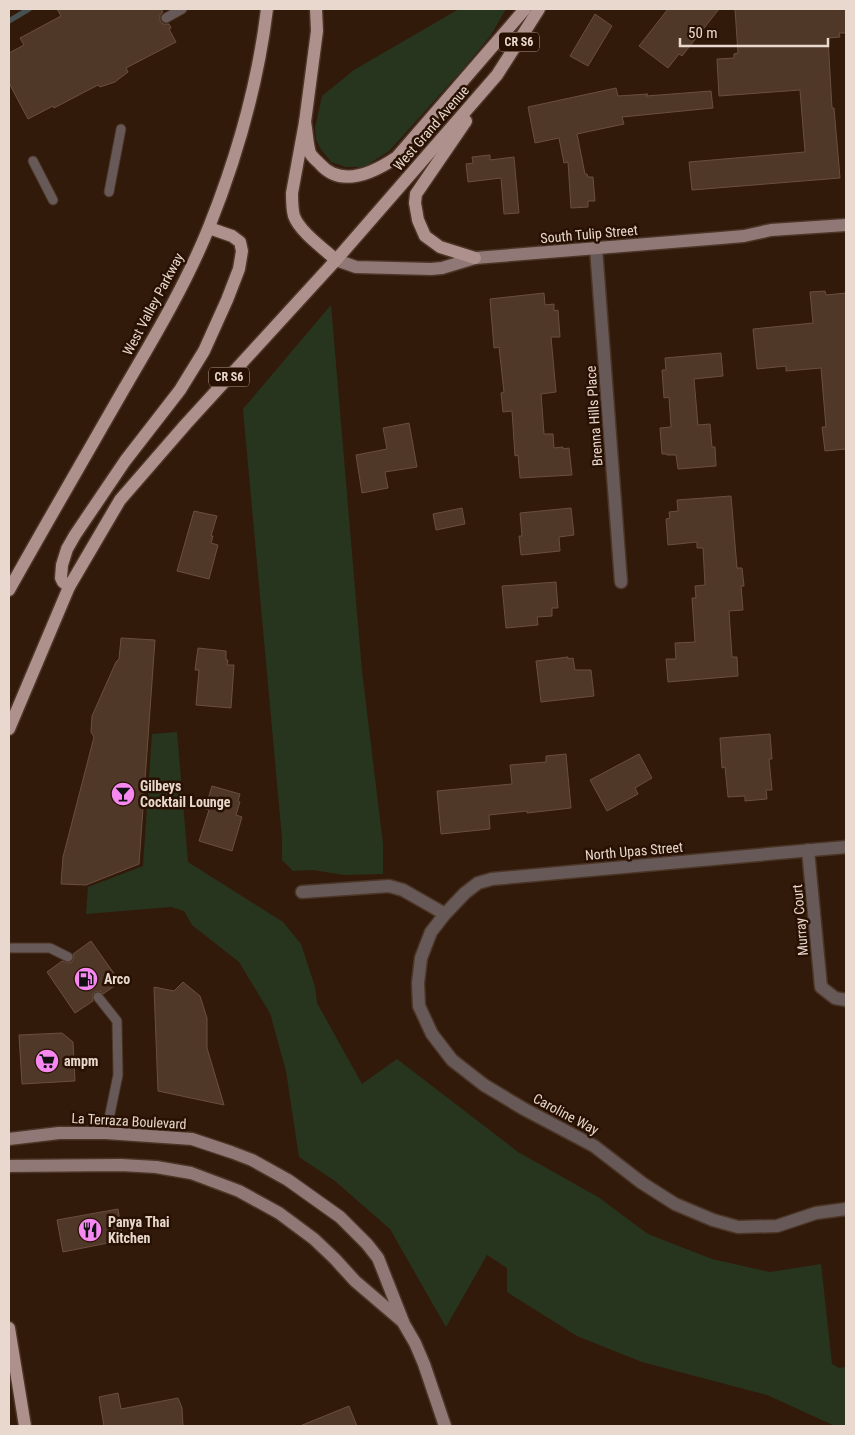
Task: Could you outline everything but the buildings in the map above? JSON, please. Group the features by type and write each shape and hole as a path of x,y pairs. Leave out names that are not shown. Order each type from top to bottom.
{"main road":[{"name":"West Valley Parkway","path":"9,590 157,331 183,282 208,228 249,106 265,28 267,9"},
{"path":"316,9 316,31 305,122 292,192 292,203 294,217 301,227 336,260"},
{"path":"305,122 310,154 323,168 338,176 360,176 381,168 397,157 524,9"},
{"name":"West Grand Avenue","path":"336,260 497,75 539,9"},
{"path":"475,258 440,247 425,236 418,220 415,203 416,194 497,75"},
{"path":"69,586 61,578 62,565 74,535 125,461 180,390 204,351 227,300 239,269 242,251 240,242 232,236 208,228"},
{"name":"CR S6","path":"9,728 69,586 120,500 336,260"},
{"path":"9,1328 25,1426"}],"street":[{"name":"South Tulip Street","path":"336,260 356,267 431,269 442,268 475,258 744,236 771,230 846,224"},
{"name":"Brenna Hills Place","path":"596,248 622,582"},
{"name":"North Upas Street","path":"465,893 478,883 492,879 846,847"},
{"name":"Murray Court","path":"808,850 821,988 835,998 846,1000"},
{"path":"302,892 389,886 403,890 445,914"},
{"name":"Caroline Way","path":"465,893 431,932 421,958 418,983 419,1006 432,1034 452,1060 484,1085 524,1109 594,1146 642,1183 675,1204 713,1220 738,1228 777,1226 816,1213 846,1209"},
{"name":"La Terraza Boulevard","path":"9,1139 59,1133 106,1133 192,1139 245,1158 288,1180 340,1217 378,1258 404,1324 416,1343 445,1426"},
{"name":"La Terraza Boulevard","path":"9,1166 121,1164 156,1167 191,1173 242,1192 278,1213 314,1239 355,1281 404,1324"}],"lane":[{"path":"166,18 182,9"},
{"path":"109,192 120,129"},
{"path":"32,161 53,200"},
{"path":"9,948 50,948 68,957"},
{"path":"98,997 117,1021 118,1075 106,1133"}],"green space":[{"path":"459,9 506,9 491,35 463,69 389,151 364,167 346,167 331,162 320,148 316,139 315,128 322,96 354,70"},
{"path":"331,305 362,671 383,844 383,874 344,875 313,870 293,871 282,860 282,838 243,409"},
{"path":"177,732 188,862 283,922 301,944 315,987 317,1003 362,1084 397,1059 518,1152 598,1197 648,1234 712,1259 770,1272 821,1264 832,1364 839,1368 846,1367 846,1426 835,1426 767,1395 642,1362 577,1336 507,1292 507,1268 487,1255 446,1327 390,1229 335,1181 299,1157 286,1071 270,1013 239,962 192,925 184,911 171,907 86,914 88,887 143,866 152,734"}],"waterway":[{"path":"9,21 29,9"}],"place":[{"name":"Gilbeys Cocktail Lounge","path":"123,794"},
{"name":"Arco","path":"86,979"},
{"name":"ampm","path":"47,1061"},
{"name":"Panya Thai Kitchen","path":"90,1230"}]}
